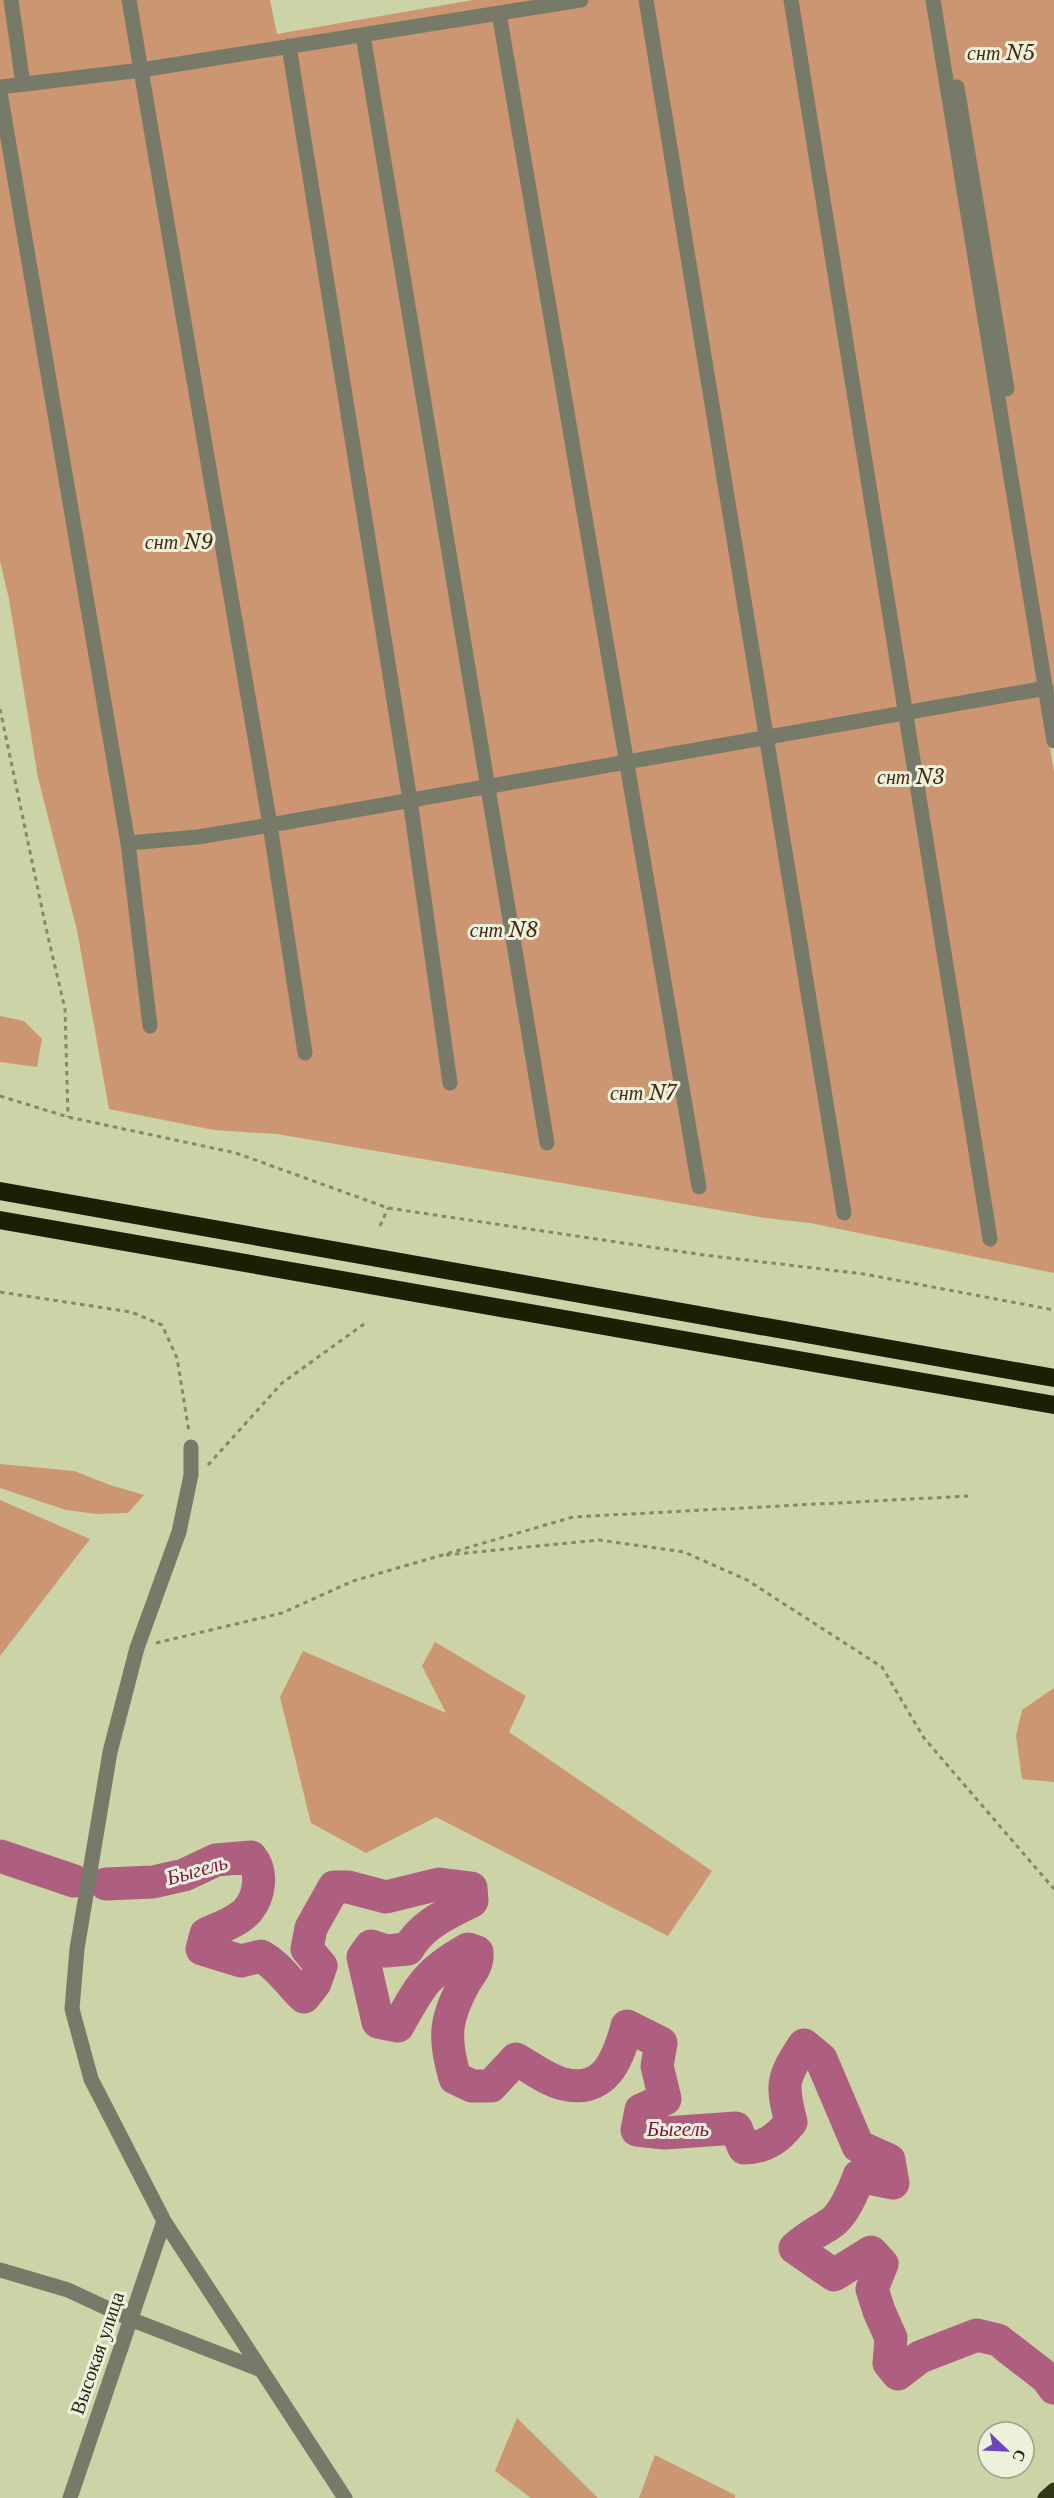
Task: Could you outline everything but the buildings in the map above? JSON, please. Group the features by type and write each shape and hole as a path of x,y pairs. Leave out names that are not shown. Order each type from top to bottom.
{"highway":[{"path":"0,1191 1054,1378"},
{"path":"0,1220 1054,1405"}],"main road":[{"path":"1045,2498 1054,2490"}],"street":[{"path":"11,0 23,84"},
{"path":"129,0 270,825 305,1053"},
{"path":"150,1026 129,843 0,90 23,84 141,70 581,0"},
{"path":"646,0 844,1213"},
{"path":"791,0 990,1239"},
{"path":"933,0 1050,687"},
{"path":"943,0 1050,687 1054,741"},
{"path":"499,13 699,1187"},
{"path":"363,34 547,1143"},
{"path":"289,46 410,800 450,1083"},
{"path":"129,843 198,837 270,825 1050,687"},
{"path":"191,1447 191,1475 179,1532 137,1648 110,1752 77,1949 72,2009 91,2079 164,2220 345,2498"},
{"name":"Высокая улица","path":"70,2498 164,2220"},
{"path":"0,2270 68,2290 130,2319 261,2370"}],"path":[{"path":"0,709 65,1010 68,1117"},
{"path":"0,1096 68,1117 236,1153 388,1208 704,1255 864,1274 1054,1310"},
{"path":"381,1226 388,1208"},
{"path":"0,1292 131,1312 162,1325 177,1358 191,1447"},
{"path":"191,1475 206,1467 282,1383 364,1324"},
{"path":"137,1648 282,1613 353,1581 573,1517 968,1496"},
{"path":"438,1556 599,1540 684,1552 747,1580 882,1667 924,1738 1054,1889"}],"green space":[{"path":"0,0 270,0 277,34 473,0 928,0 1054,772 1054,1273 810,1223 766,1218 277,1134 214,1130 109,1109 77,930 38,778 9,599 0,561"},
{"name":"снт N5","path":"938,0 1054,0 1054,711"},
{"path":"0,1016 24,1021 42,1039 37,1067 0,1062"},
{"path":"0,1464 74,1471 144,1495 128,1513 97,1514 66,1510 0,1488"},
{"path":"0,1500 90,1539 0,1656"},
{"path":"435,1642 526,1696 509,1732 712,1871 668,1936 436,1817 366,1853 311,1823 280,1697 303,1651 446,1713 422,1666"},
{"path":"1054,1688 1054,1782 1022,1779 1016,1736 1022,1710"},
{"path":"517,2418 597,2498 531,2498 495,2471"},
{"path":"655,2455 735,2495 735,2498 639,2498"}],"waterway":[{"name":"Быгель","path":"0,1856 74,1881"},
{"name":"Быгель","path":"106,1884 153,1882 184,1875 216,1860 251,1857 258,1876 257,1891 252,1904 239,1918 206,1934 202,1949 241,1961 261,1956 304,1997 315,1983 321,1966 307,1949 311,1928 334,1887 348,1887 386,1897 439,1884 471,1888 472,1901 428,1926 408,1949 386,1951 371,1946 363,1957 378,2022 398,2026 412,2000 434,1973 468,1949 477,1952 472,1971 453,2007 448,2028 449,2051 455,2078 472,2086 491,2086 516,2059 557,2082 577,2086 589,2084 599,2079 614,2062 627,2026 661,2043 657,2066 665,2099 641,2110 637,2130 665,2133 736,2128 744,2148 765,2144 781,2133 791,2122 786,2099 786,2082 791,2066 804,2045 821,2059 858,2146 889,2160 893,2183 859,2176 848,2202 835,2220 795,2248 834,2275 871,2252 882,2264 872,2289 891,2338 889,2363 898,2374 920,2357 977,2335 998,2340 1047,2378 1054,2388"}],"park label":[{"name":"снт N9","path":"179,542"},
{"name":"снт N3","path":"911,777"},
{"name":"снт N8","path":"504,930"},
{"name":"снт N7","path":"643,1093"}]}
